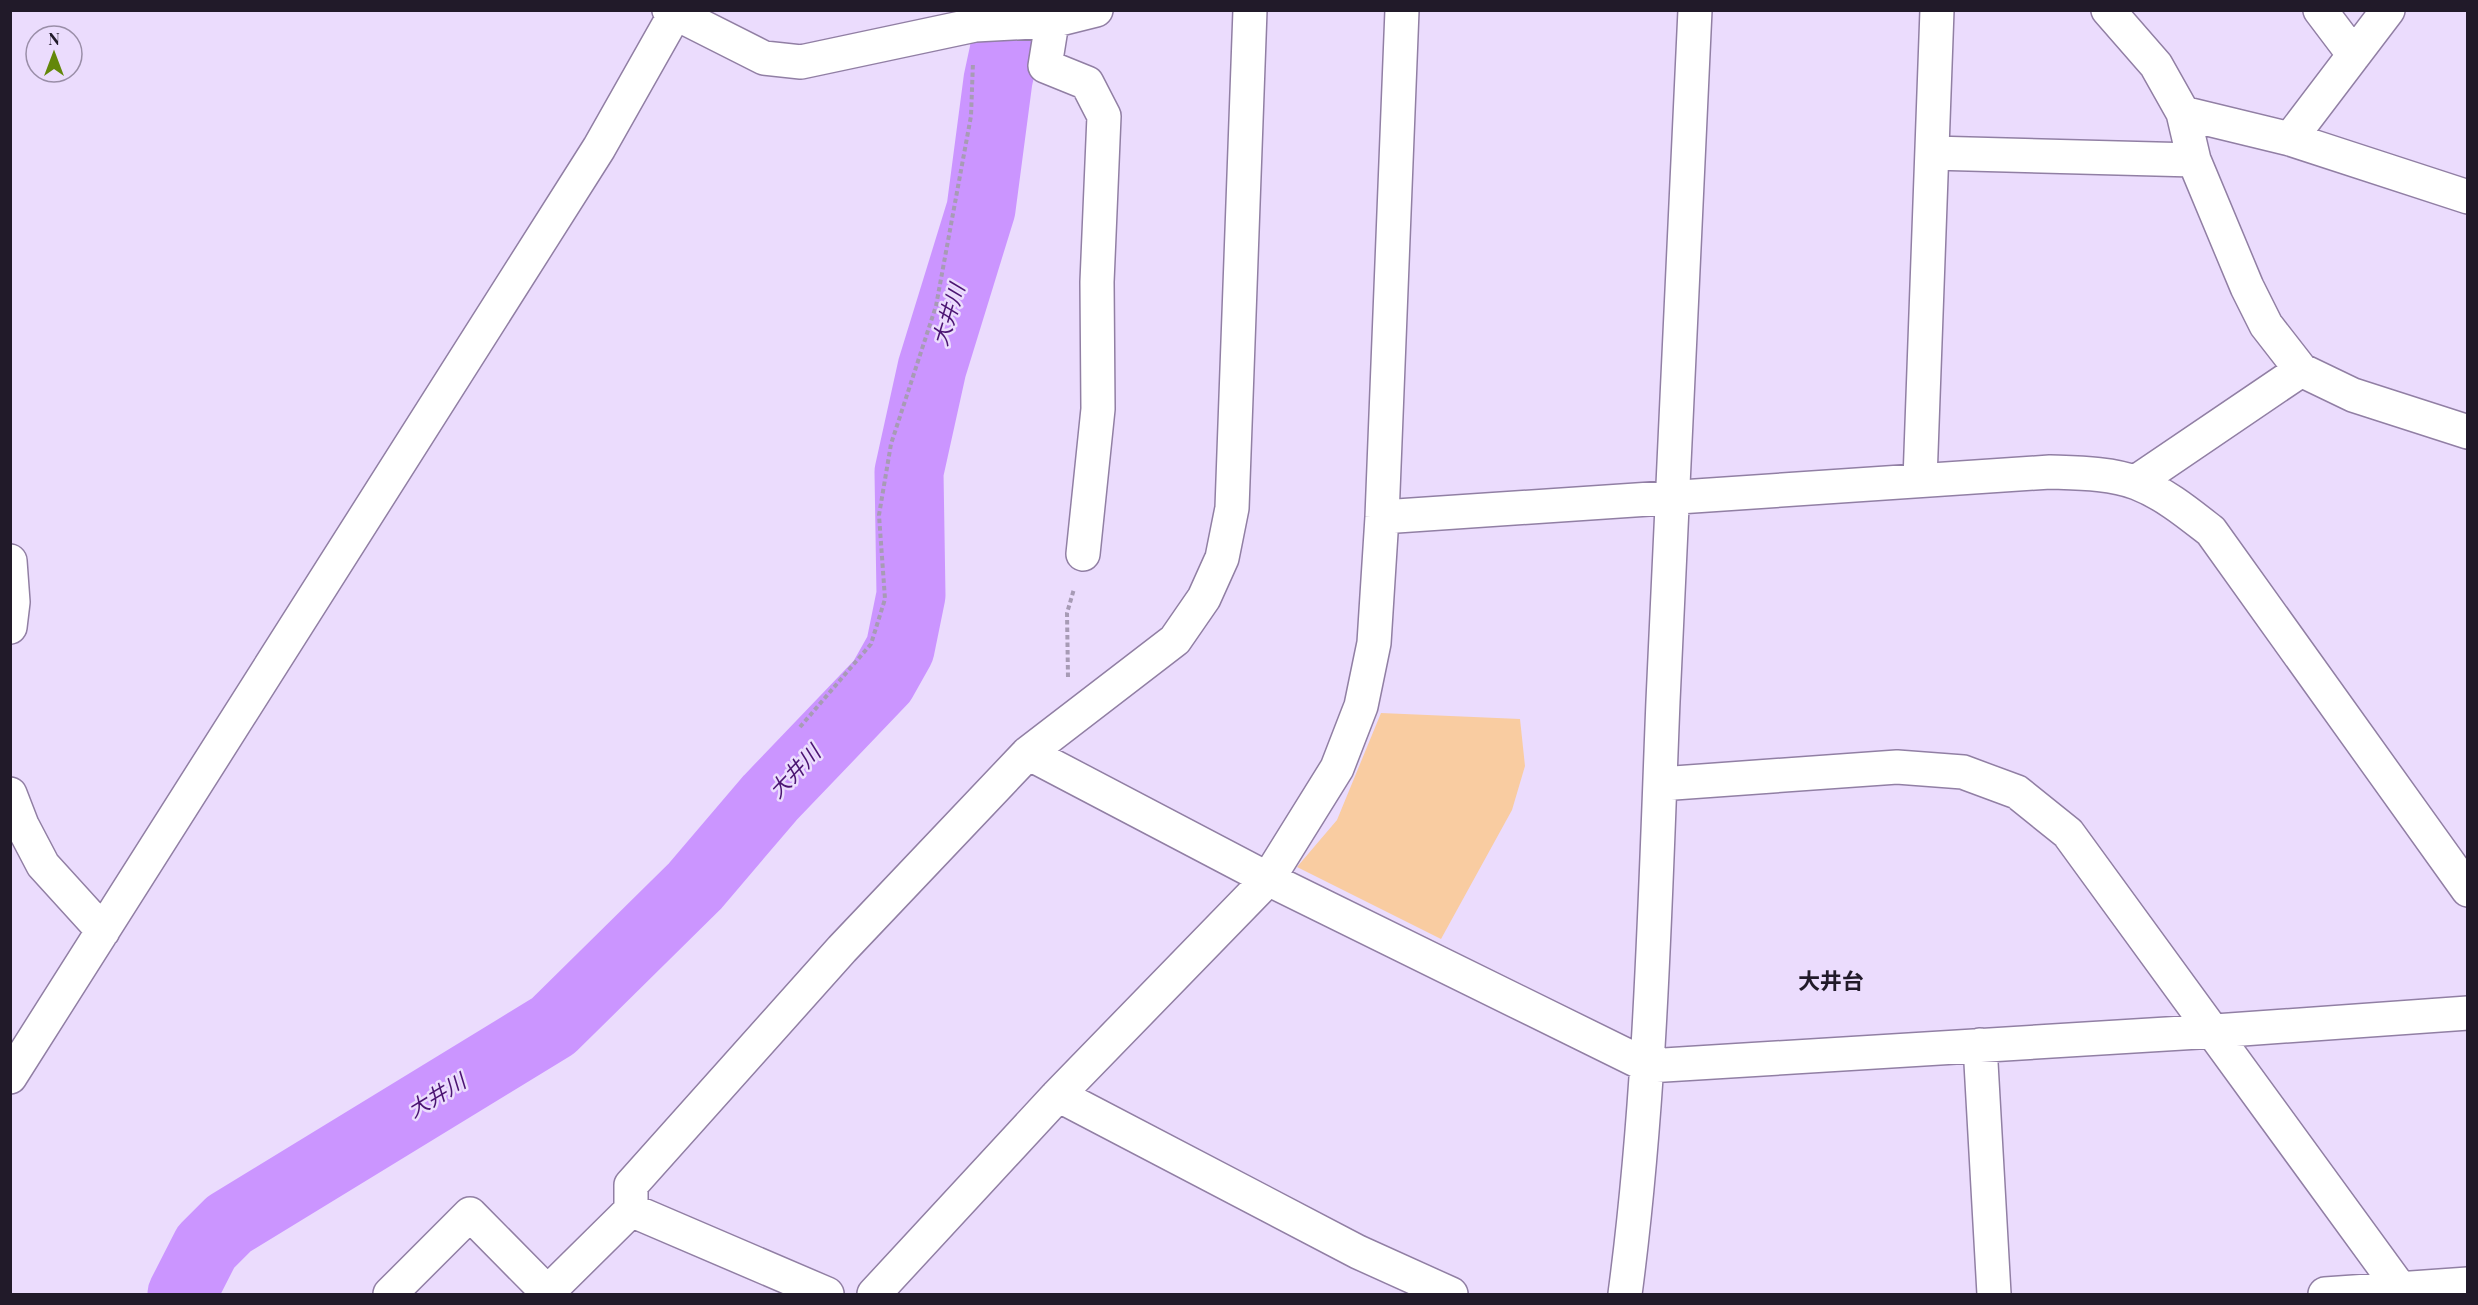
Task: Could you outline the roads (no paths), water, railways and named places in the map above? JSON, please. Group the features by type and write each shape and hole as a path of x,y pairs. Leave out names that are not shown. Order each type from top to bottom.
{"street":[{"path":"10,1077 599,148 674,12 764,58 801,62 975,25 1096,10"},
{"path":"390,1294 470,1214 547,1294 631,1210 631,1185 842,949 1028,753 1176,640 1204,598 1222,558 1232,508 1250,10"},
{"path":"874,1294 1058,1095 1268,879 1337,768 1361,706 1374,643 1382,517 1402,10"},
{"path":"1625,1294 1638,1195 1648,1066 1671,498 1695,10"},
{"path":"1920,480 1937,10"},
{"path":"2108,10 2156,65 2183,113 2194,160 2266,325 2301,370 2353,395 2468,432"},
{"path":"2320,10 2354,54"},
{"path":"2290,139 2388,10"},
{"path":"1053,16 1045,66 1087,83 1104,116 1097,282 1098,409 1083,554"},
{"path":"2183,113 2290,139 2468,197"},
{"path":"1932,153 2194,160"},
{"path":"2136,482 2301,370"},
{"path":"1382,517 2050,472 2091,474 2136,482 2175,503 2211,531 2468,890"},
{"path":"10,561 13,602 10,627"},
{"path":"1028,753 1268,879 1648,1066 2468,1013"},
{"path":"1660,784 1897,767 1963,771 2017,792 2068,833 2215,1031 2402,1292"},
{"path":"10,794 22,825 43,865 103,931"},
{"path":"1980,1045 1994,1294"},
{"path":"1058,1095 1358,1252 1451,1294"},
{"path":"631,1210 827,1294"},
{"path":"2325,1294 2402,1292 2468,1284"}],"waterway":[{"name":"大井川","path":"182,1294 206,1247 229,1224 553,1026 695,886 770,798 882,681 900,649 911,595 909,472 932,368 981,209 998,80 1013,10"}],"district":[{"name":"大井台","path":"1831,981"}]}
